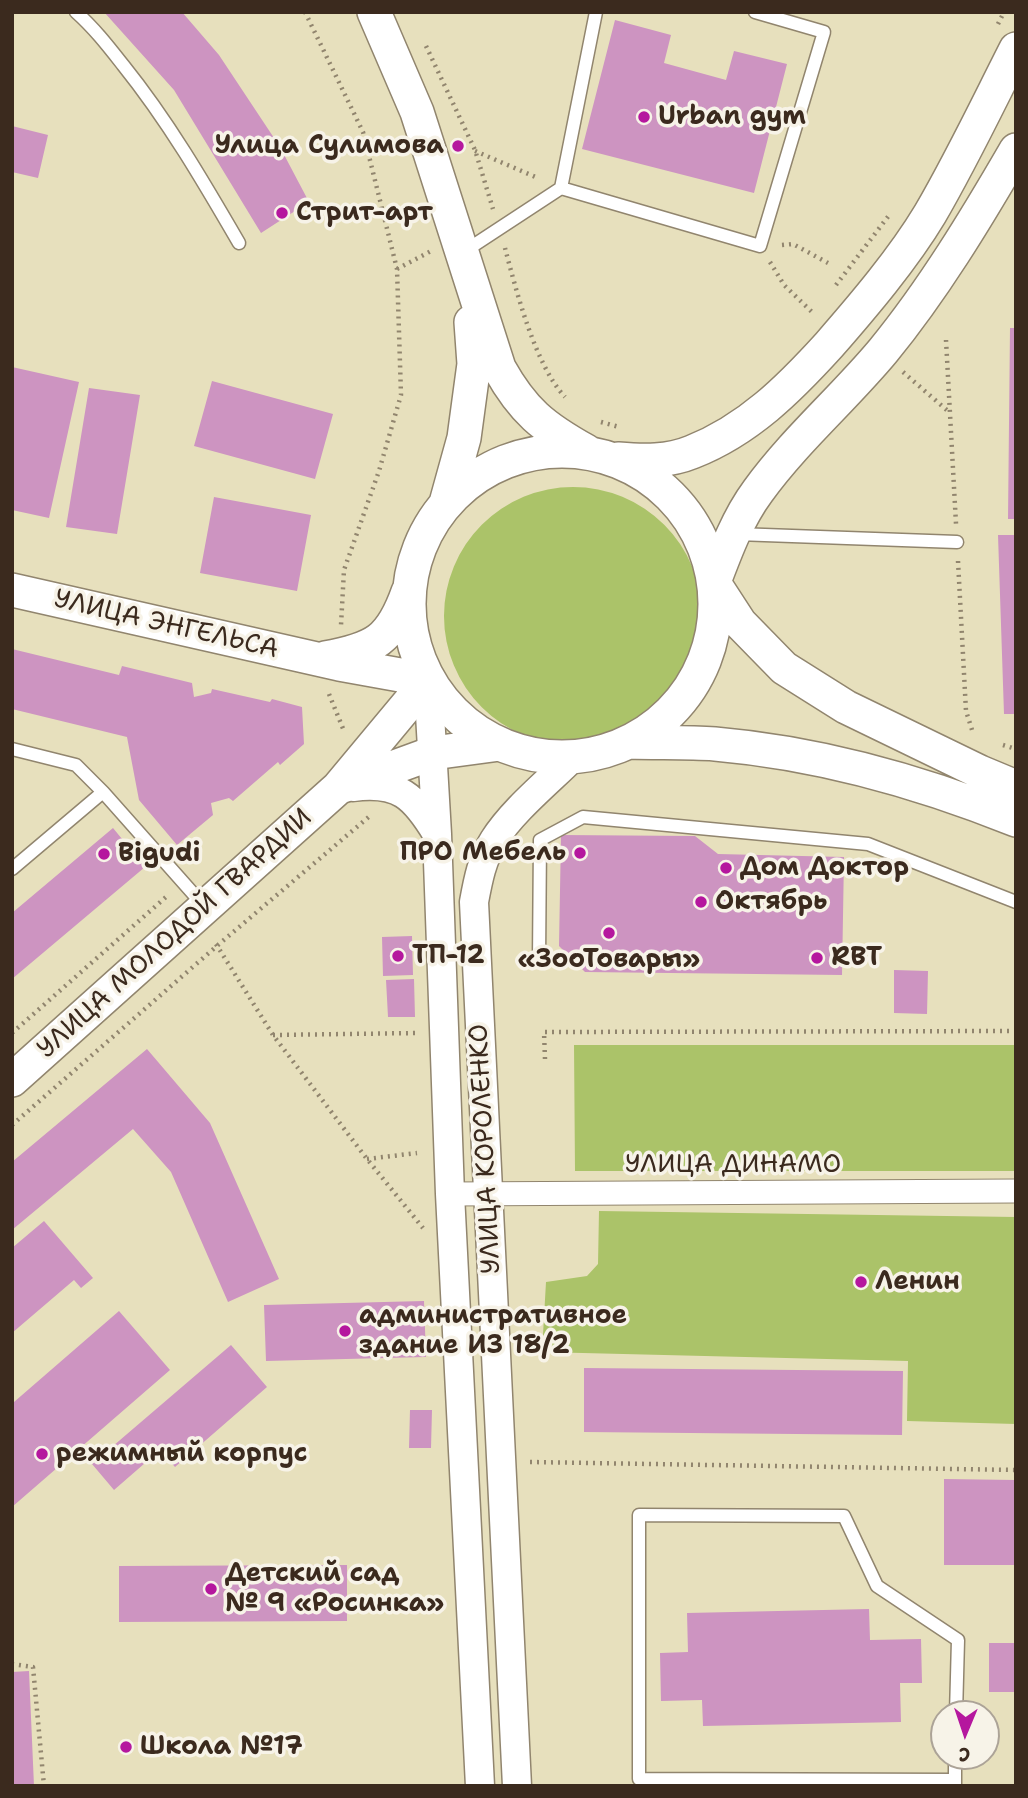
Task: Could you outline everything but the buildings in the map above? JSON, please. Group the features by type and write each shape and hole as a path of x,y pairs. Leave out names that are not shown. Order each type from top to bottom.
{"main road":[{"path":"374,12 417,112 499,368 515,396 533,417 561,437 646,475 671,495 694,525 708,555 716,610 712,640 705,661 692,685 665,718 629,742 593,754 573,757 529,754 484,736 456,715 428,680 412,639 409,589"},
{"path":"333,660 386,636 399,617 409,589 415,557 438,513 469,481 510,459 555,451 645,461 691,453 760,413 795,383 863,306 928,217 1016,49"},
{"path":"714,582 733,534 757,492 883,350 955,250 1016,150"},
{"path":"445,504 464,438 474,364 465,264"},
{"path":"714,582 740,623 784,668 846,707 1016,787"},
{"name":"УЛИЦА ЭНГЕЛЬСА","path":"12,590 428,680"},
{"path":"338,788 428,680"},
{"path":"629,742 715,744 800,755 885,774 965,799 1016,820"},
{"path":"338,788 433,753 500,744"},
{"name":"УЛИЦА МОЛОДОЙ ГВАРДИИ","path":"12,1080 338,788"}],"street":[{"name":"УЛИЦА КОРОЛЕНКО","path":"428,680 437,834 450,1195 480,1786"},
{"name":"УЛИЦА КОРОЛЕНКО","path":"517,1786 474,902 481,869 495,840 573,757"},
{"path":"338,788 372,784 395,788 418,804 437,834"},
{"name":"УЛИЦА ДИНАМО","path":"450,1195 1016,1191"}],"lane":[{"path":"76,12 93,27 148,97 192,162 239,243"},
{"path":"465,264 561,188 596,12"},
{"path":"561,188 761,246 824,32 755,12"},
{"path":"733,534 957,542"},
{"path":"12,749 76,765 183,882 194,917"},
{"path":"12,869 103,792"},
{"path":"538,960 540,840 583,817 868,844 1016,902"},
{"path":"955,1783 639,1779 639,1515 844,1516 877,1586 958,1640 956,1700"}],"path":[{"path":"305,12 363,132 397,269 401,395 379,471 344,570 328,691 348,741"},
{"path":"475,150 561,188"},
{"path":"761,246 793,244 828,263"},
{"path":"784,285 814,314"},
{"path":"900,370 950,412"},
{"path":"12,1125 372,814 381,813"},
{"path":"12,1033 183,882"},
{"path":"159,902 194,917 218,945 272,1035 367,1159 431,1236"},
{"path":"545,1059 544,1032 1016,1031"},
{"path":"272,1035 422,1033"},
{"path":"367,1159 417,1153"},
{"path":"520,1462 1016,1470"},
{"path":"12,1664 33,1667 44,1786"}],"green space":[{"path":"560,487 586,487 611,492 634,502 655,516 673,534 687,555 697,578 702,616 697,654 687,677 673,698 655,716 634,730 611,740 586,745 560,745 535,740 512,730 491,716 473,698 459,677 449,654 444,629 444,603 449,578 459,555 473,534 491,516 512,502 535,492"},
{"path":"574,1045 1016,1045 1016,1171 575,1171"},
{"path":"599,1211 1016,1217 1016,1424 907,1421 908,1361 542,1352 546,1282 587,1276 598,1264"}],"place":[{"name":"Urban gym","path":"644,117"},
{"name":"Улица Сулимова","path":"458,146"},
{"name":"Стрит-арт","path":"282,213"},
{"name":"ПРО Мебель","path":"580,853"},
{"name":"Bigudi","path":"104,854"},
{"name":"Дом Доктор","path":"726,868"},
{"name":"Октябрь","path":"701,902"},
{"name":"«ЗооТовары»","path":"609,933"},
{"name":"ТП-12","path":"398,956"},
{"name":"RBT","path":"817,958"},
{"name":"Ленин","path":"861,1282"},
{"name":"административное здание ИЗ 18/2","path":"345,1331"},
{"name":"режимный корпус","path":"42,1454"},
{"name":"Детский сад № 9 «Росинка»","path":"211,1589"},
{"name":"Школа №17","path":"126,1747"}]}
